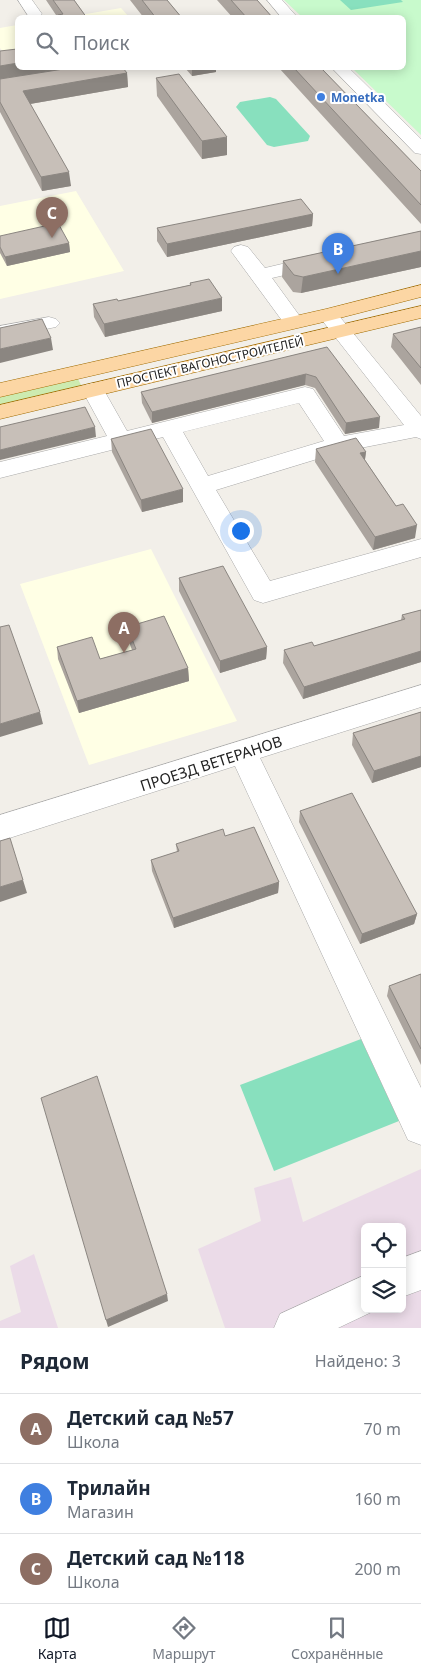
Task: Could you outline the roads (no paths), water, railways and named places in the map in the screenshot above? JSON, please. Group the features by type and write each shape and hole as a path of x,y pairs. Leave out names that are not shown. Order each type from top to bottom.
{"main road":[{"name":"ПРОСПЕКТ ВАГОНОСТРОИТЕЛЕЙ","path":"0,412 94,390 335,323 421,291"},
{"name":"ПРОСПЕКТ ВАГОНОСТРОИТЕЛЕЙ","path":"0,390 293,322 335,323 421,312"}],"street":[{"path":"25,0 34,14"},
{"path":"274,0 288,15"},
{"path":"342,70 421,149"},
{"path":"241,251 293,322"},
{"path":"260,275 321,260"},
{"path":"0,332 49,323"},
{"path":"201,486 418,423 335,323"},
{"path":"94,390 121,440"},
{"path":"0,470 305,394 338,445"},
{"path":"168,428 263,593 421,548"},
{"name":"ПРОЕЗД ВЕТЕРАНОВ","path":"0,828 421,696"},
{"path":"243,753 421,1127"},
{"path":"406,1276 421,1270"},
{"path":"294,1328 361,1298"}],"place":[{"name":"Monetka","path":"321,97"},
{"name":"Детский сад №118","path":"52,238"},
{"name":"Трилайн","path":"338,274"},
{"name":"Детский сад №57","path":"124,653"}]}
